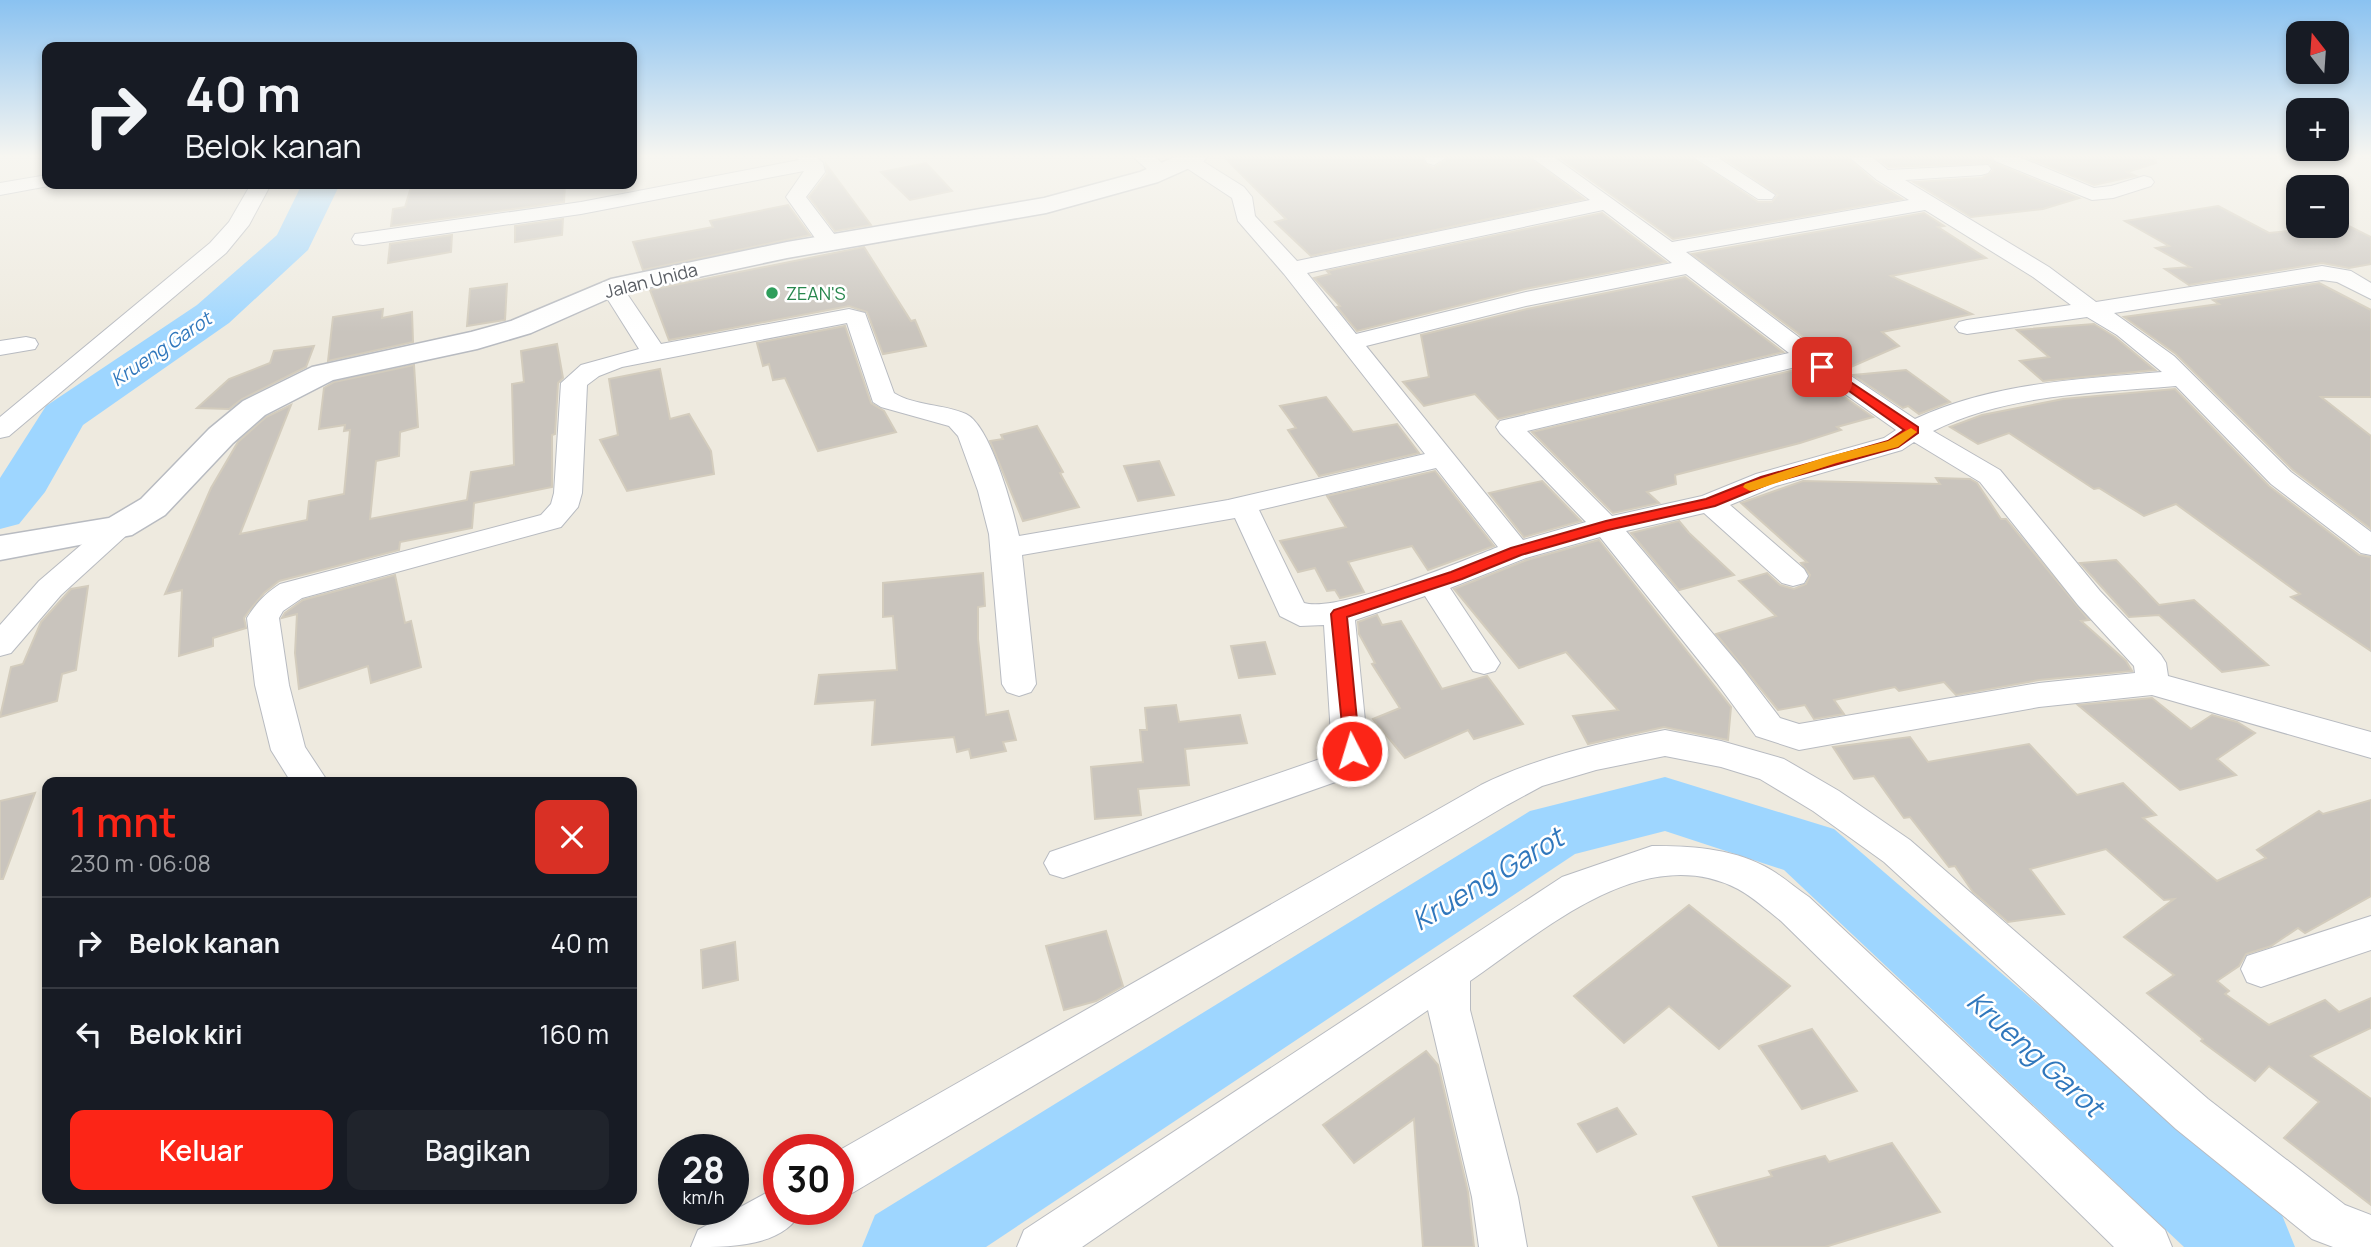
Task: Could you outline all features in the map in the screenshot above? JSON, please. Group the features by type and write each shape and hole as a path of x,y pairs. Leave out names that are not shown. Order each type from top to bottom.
{"street":[{"path":"0,430 218,248 244,215"},
{"path":"363,239 530,215"},
{"path":"809,215 830,243"},
{"name":"Jalan Unida","path":"11,547 119,527 153,507 221,436 254,408 323,373 477,340 520,327 611,287 830,243 987,215"},
{"path":"1245,215 1292,269 1516,551"},
{"path":"1292,269 1545,215"},
{"path":"1624,215 1809,356 1913,430 1990,476 2089,598 2150,663 2152,683"},
{"path":"1669,249 1860,215"},
{"path":"1949,215 2040,272 2165,361 2281,478 2371,545"},
{"path":"1349,343 1526,299 1690,265"},
{"path":"1967,327 2207,293 2322,273 2343,276 2371,272"},
{"path":"2343,276 2371,292"},
{"path":"611,287 654,353"},
{"path":"307,777 288,750 272,685 263,618 272,604 291,591 551,520 564,507 568,493 574,383 580,376 594,369 654,353 849,316 857,318 882,397 890,402 958,420 966,427 994,493 1006,548 1011,625 1019,684"},
{"path":"0,348 26,344"},
{"path":"1809,356 1508,427 1606,526 1768,727 1777,751 1826,801 1896,850 2192,1114 2329,1222 2371,1238"},
{"path":"1228,509 1243,510 1249,517 1292,610 1300,615 1339,614 1432,584 1516,551 1606,526 1710,502 1766,480 1893,444 1913,430 1942,416 1995,399 2085,386 2181,378"},
{"path":"1006,548 1228,509 1444,458"},
{"path":"1710,502 1793,576"},
{"path":"0,645 50,588 119,527"},
{"path":"1432,584 1484,663"},
{"path":"1063,863 1332,769 1344,760 1352,751 1339,614"},
{"path":"854,1166 1482,802 1531,776 1596,757 1664,743 1721,754 1777,751 1799,737 2039,695 2152,683 2371,745"},
{"path":"1041,1247 1576,888 1652,861 1697,861 1751,877 1795,909 2148,1247"},
{"path":"2261,969 2371,933"},
{"path":"1450,974 1449,1010 1495,1196 1503,1247"},
{"path":"715,1247 763,1219"}],"building":[{"path":"392,215 469,215 391,226"},
{"path":"738,215 795,215 810,235 643,270 633,242 713,227 710,221"},
{"path":"823,215 864,215 871,225 835,231"},
{"path":"1282,215 1506,215 1311,256 1275,222 1286,219"},
{"path":"1592,215 1605,215 1666,262 1525,289 1357,331 1337,307 1340,306 1314,278 1330,274 1327,271"},
{"path":"1640,215 1809,215 1673,239"},
{"path":"1912,215 1927,215 1944,226 1938,227 1986,258 1891,276 1972,314 1882,332 1899,346 1846,369 1692,254"},
{"path":"2161,215 2235,215 2269,233 2286,231 2286,238 2349,238 2349,226 2371,237 2371,264 2349,268 2322,263 2189,285 2165,269 2190,267 2156,248 2169,246 2125,221"},
{"path":"563,219 562,235 515,242 515,226"},
{"path":"452,235 451,252 388,263 390,244"},
{"name":"ZEAN'S","path":"864,247 911,321 915,320 926,346 883,354 867,312 849,306 669,340 650,290"},
{"path":"1685,277 1783,352 1498,419 1475,394 1424,406 1403,382 1429,377 1421,335 1527,309"},
{"path":"2319,283 2371,310 2371,397 2321,397 2371,436 2371,529 2293,470 2176,354 2124,317 2219,304 2213,300"},
{"path":"507,284 505,320 467,326 470,289"},
{"path":"383,309 382,318 412,312 413,342 328,361 333,317"},
{"path":"2094,324 2115,337 2155,370 2043,381 2020,361 2049,357 2017,330"},
{"path":"845,326 871,403 884,411 896,432 818,451 785,378 773,380 769,364 763,366 757,343"},
{"path":"557,344 563,378 558,383 555,434 552,435 552,487 474,503 472,528 400,542 399,550 279,581 264,593 244,618 246,628 213,638 213,646 179,656 182,590 165,594 211,488 238,442 266,417 291,405 240,534 307,520 309,501 344,494 350,430 344,431 345,425 319,429 324,388 334,382 414,365 418,427 400,432 399,456 376,461 370,519 467,500 471,472 514,465 512,384 524,382 521,351"},
{"path":"314,346 306,367 242,399 229,409 197,408 229,379 270,363 274,351"},
{"path":"1803,368 1873,417 1837,427 1841,430 1800,443 1675,475 1676,484 1647,492 1659,503 1613,513 1532,432"},
{"path":"660,369 670,419 689,414 711,451 714,474 627,491 600,440 618,435 609,379"},
{"path":"1906,370 1950,402 1919,414 1908,406 1903,408 1853,375"},
{"path":"2175,389 2269,486 2359,555 2371,557 2371,651 2291,597 2300,594 2176,504 2144,516 2099,488 2094,489 2009,433 1978,444 1950,427 1982,415 2063,399"},
{"path":"1326,397 1353,432 1397,424 1419,453 1319,476 1288,430 1296,428 1280,406"},
{"path":"1037,426 1079,507 1023,521 990,441 1003,439 1001,435"},
{"path":"1159,461 1174,495 1138,501 1124,466"},
{"path":"1435,471 1494,546 1428,570 1412,546 1348,562 1364,592 1340,598 1335,590 1327,591 1315,568 1298,572 1280,541 1346,527 1327,496"},
{"path":"1936,478 1970,479 1977,483 2001,519 2006,519 2089,620 2081,621 2126,661 2132,671 2039,680 1956,695 1944,682 1899,691 1895,687 1834,700 1844,714 1814,719 1805,705 1778,710 1716,634 1776,616 1739,581 1767,573 1780,585 1794,589 1806,584 1810,575 1801,563 1807,562 1741,503 1803,481 1940,484"},
{"path":"1542,481 1581,521 1524,537 1489,493"},
{"path":"1679,521 1734,575 1679,590 1631,533"},
{"path":"1599,540 1731,707 1728,740 1664,727 1588,744 1573,716 1618,710 1566,652 1519,668 1454,589 1527,560"},
{"path":"2116,560 2159,605 2194,600 2268,665 2222,672 2159,615 2129,617 2080,563"},
{"path":"983,573 985,606 978,607 978,639 986,715 1008,711 1016,740 1003,742 1006,751 971,758 969,749 957,752 954,737 872,745 875,700 815,704 819,675 897,670 893,616 883,617 883,583"},
{"path":"395,575 405,623 411,621 421,667 371,683 368,666 299,689 295,653 297,614 282,618 285,613 303,600"},
{"path":"88,586 76,670 62,674 57,701 0,717 11,667 23,664 41,622 71,589"},
{"path":"1377,615 1382,625 1401,621 1442,689 1487,676 1523,724 1474,739 1468,730 1405,758 1373,719 1400,708 1372,664 1375,663 1359,634 1358,622"},
{"path":"1265,642 1275,674 1239,678 1231,646"},
{"path":"2152,698 2191,729 2212,715 2237,722 2255,733 2217,759 2236,775 2180,790 2078,705"},
{"path":"1176,705 1179,722 1240,715 1247,743 1185,749 1189,785 1138,789 1141,815 1095,819 1091,767 1143,762 1140,730 1147,730 1145,708"},
{"path":"1910,737 1928,762 2029,744 2077,795 2123,783 2156,815 2143,818 2217,881 2266,858 2257,850 2319,811 2323,814 2371,800 2371,896 2305,933 2298,928 2271,946 2246,954 2239,966 2217,981 2229,991 2225,994 2269,1025 2325,1000 2339,1012 2371,998 2371,1028 2311,1056 2371,1099 2371,1205 2284,1138 2319,1102 2269,1066 2255,1081 2201,1041 2203,1039 2147,993 2174,975 2124,937 2174,899 2164,900 2106,849 2030,869 2064,914 2008,922 1973,892 1955,866 1949,867 1910,817 1904,818 1874,776 1854,779 1833,747"},
{"path":"35,793 3,879 0,879 0,801"},
{"path":"1689,905 1790,986 1719,1049 1669,1006 1624,1043 1574,996"},
{"path":"1106,931 1123,986 1096,1001 1064,1010 1046,946"},
{"path":"735,942 738,980 703,988 701,950"},
{"path":"1812,1029 1857,1091 1802,1109 1759,1046"},
{"path":"1426,1051 1438,1065 1468,1192 1474,1247 1423,1247 1414,1119 1354,1163 1323,1125"},
{"path":"1617,1108 1636,1134 1597,1152 1578,1124"},
{"path":"1892,1143 1940,1212 1825,1247 1719,1247 1693,1197 1772,1176 1769,1171 1825,1156 1829,1162"}],"waterway":[{"name":"Krueng Garot","path":"0,512 26,481 63,416 213,314 294,241 306,215"},
{"name":"Krueng Garot","path":"907,1247 1555,831 1665,804 1809,849 2250,1247"}],"slow traffic":[{"path":"1750,487 1831,460 1893,444 1911,432"}],"place":[{"name":"ZEAN'S","path":"772,293"}],"route":[{"path":"1352,751 1339,614 1457,575 1516,551 1606,526 1710,502 1766,480 1893,444 1913,430 1822,367"}]}
